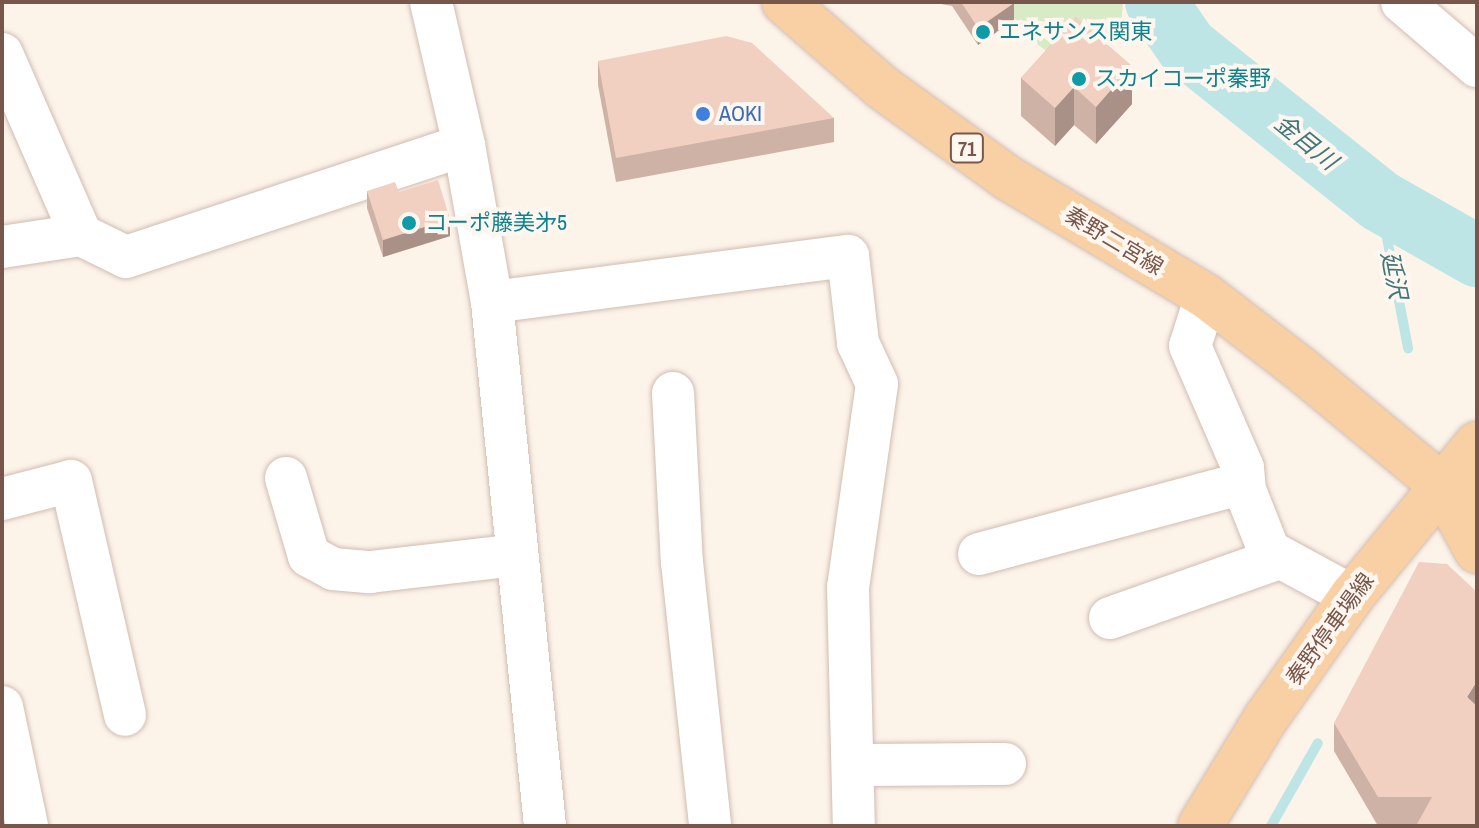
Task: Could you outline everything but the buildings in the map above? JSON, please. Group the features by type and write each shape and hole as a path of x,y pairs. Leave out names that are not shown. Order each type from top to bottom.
{"main road":[{"name":"秦野二宮線","path":"784,2 883,88 1008,178 1206,296 1459,493"},
{"name":"秦野停車場線","path":"1200,826 1266,718 1352,596 1459,493 1477,444"},
{"name":"71","path":"1459,493 1477,551"}],"street":[{"path":"431,2 464,145 492,302 545,826"},
{"path":"1402,2 1477,66"},
{"path":"1441,2 1477,30"},
{"path":"2,54 81,235"},
{"path":"2,247 81,235 126,257 464,145"},
{"path":"492,302 848,256 858,343 877,384 848,587 854,826"},
{"path":"1206,296 1190,346 1243,468 1244,483 1269,551 1352,596"},
{"path":"673,393 682,562 710,826"},
{"path":"286,478 309,556 333,569 370,572 517,555"},
{"path":"2,499 71,481 125,715"},
{"path":"979,554 1244,483"},
{"path":"1110,618 1279,558"},
{"path":"2,707 27,826"},
{"path":"853,765 1005,764"}],"green space":[{"path":"1002,2 1123,2 1121,26 1095,42 1053,56 1029,38"}],"waterway":[{"name":"金目川","path":"1156,2 1187,47 1380,201 1477,256"},
{"name":"延沢","path":"1380,201 1408,348"},
{"name":"延沢","path":"1271,826 1318,743"}],"place":[{"name":"エネサンス関東","path":"983,32"},
{"name":"スカイコーポ秦野","path":"1079,79"},
{"name":"AOKI","path":"703,114"},
{"name":"コーポ藤美㐧5","path":"409,223"}]}
